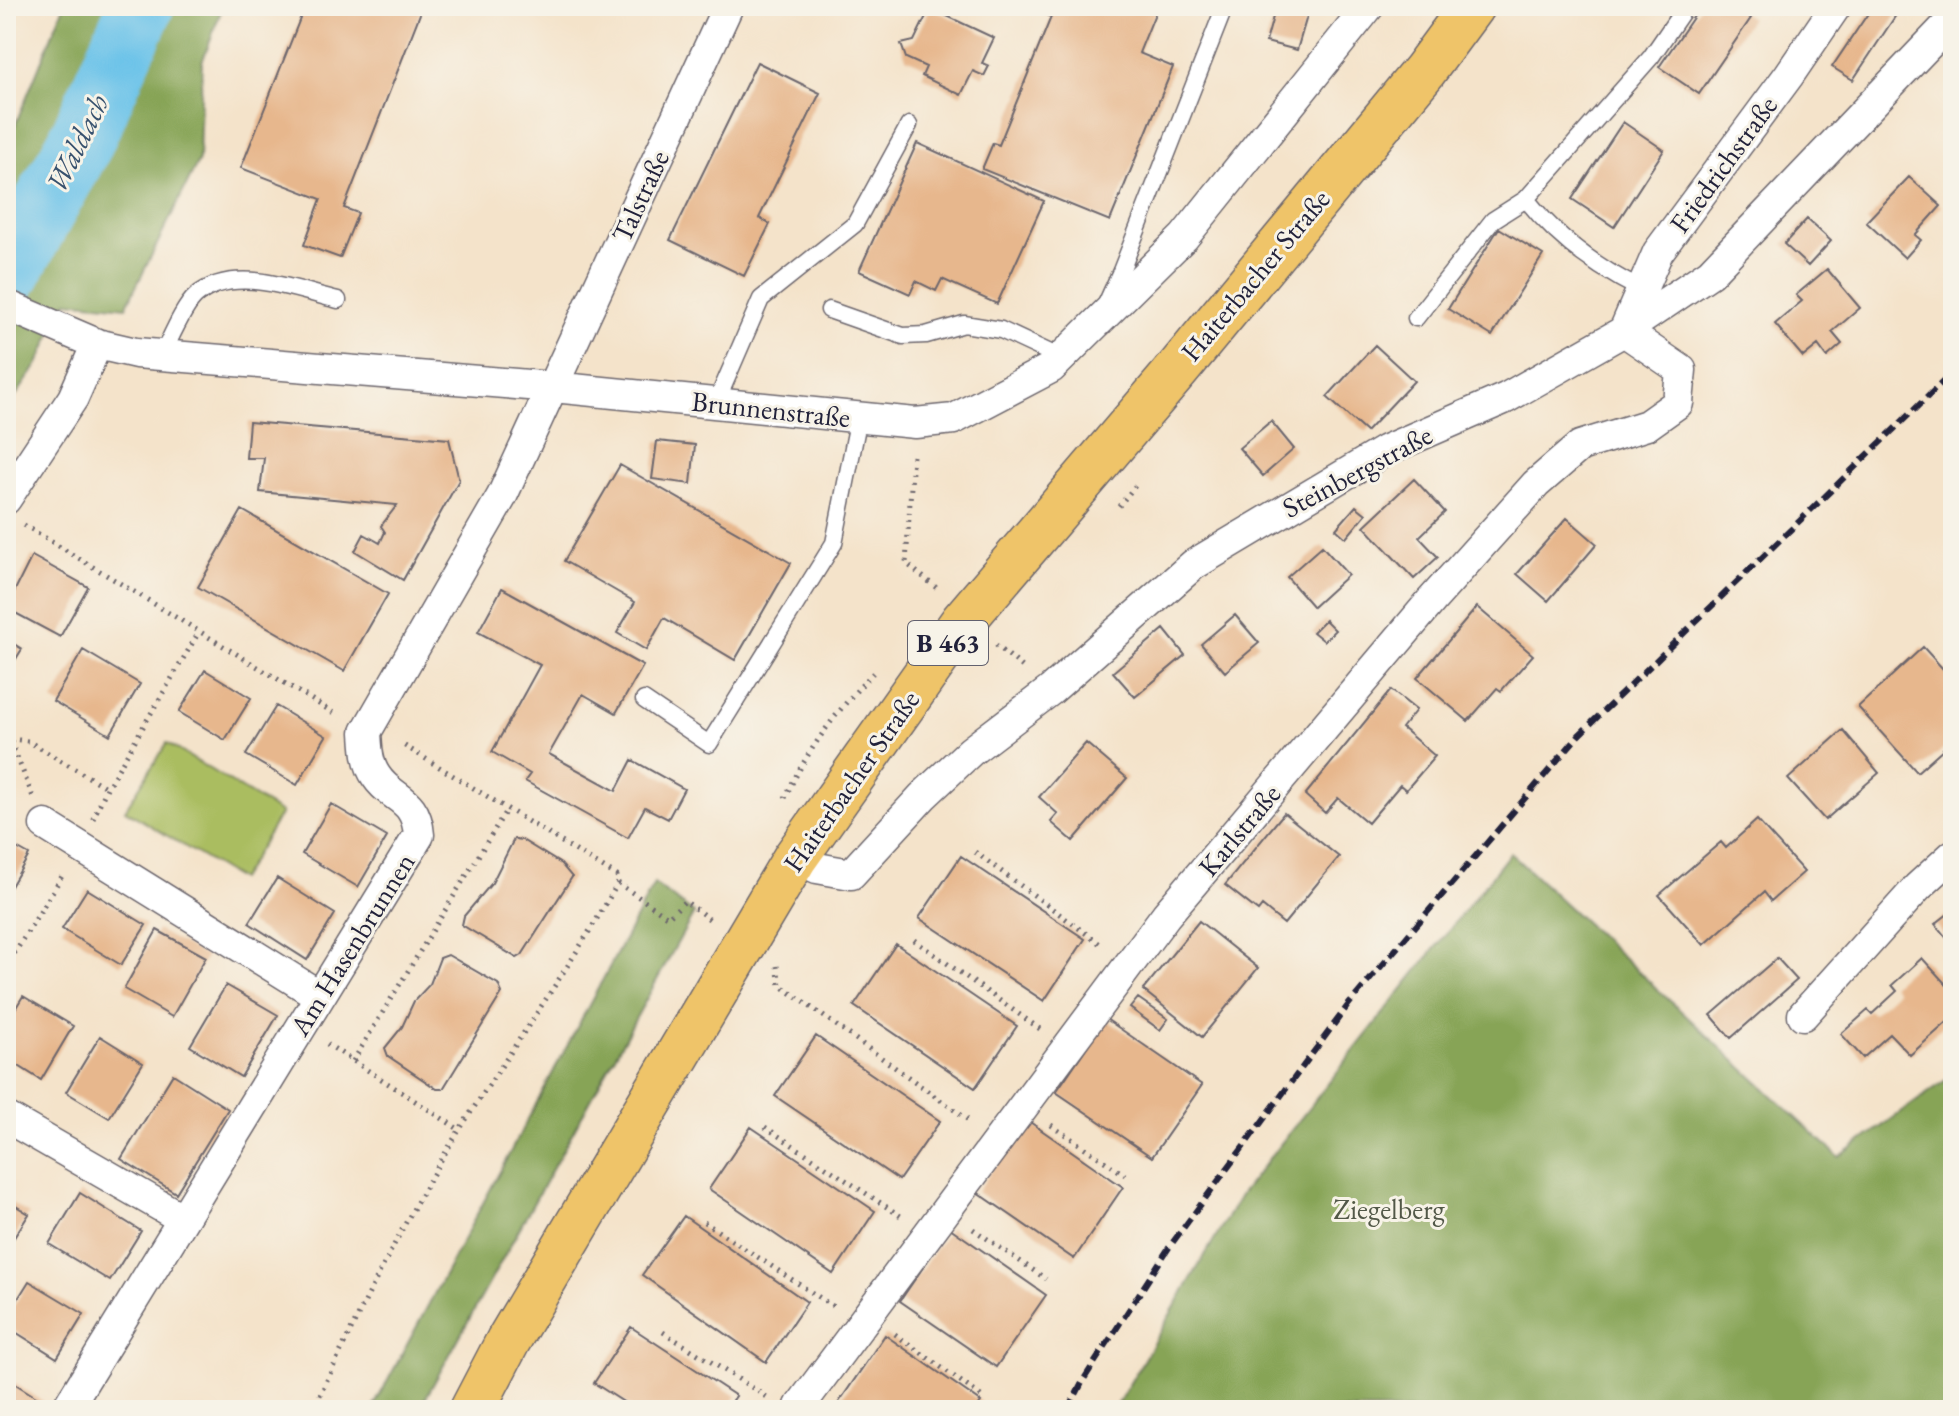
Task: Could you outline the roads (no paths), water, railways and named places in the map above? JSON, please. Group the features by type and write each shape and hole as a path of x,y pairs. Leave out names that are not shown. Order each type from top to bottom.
{"main road":[{"name":"Haiterbacher Straße","path":"472,1410 508,1341 795,858 963,621 1178,369 1424,71 1472,6"}],"street":[{"name":"Talstraße","path":"553,387 728,6"},
{"name":"Brunnenstraße","path":"6,305 97,344 136,353 553,387 915,423 954,419 1051,368 1184,237 1369,6"},
{"name":"Friedrichstraße","path":"1624,331 1658,252 1836,6"},
{"name":"Steinbergstraße","path":"795,858 817,868 851,874 923,796 971,751 1051,690 1193,565 1386,450 1506,398 1624,331 1710,273 1953,19"},
{"name":"Karlstraße","path":"788,1404 865,1320 1166,915 1432,600 1536,484 1580,446 1647,425 1678,403 1681,370 1624,331"},
{"path":"12,511 73,398 97,344"},
{"name":"Am Hasenbrunnen","path":"66,1410 419,835 418,818 403,799 377,778 369,760 366,732 502,496 553,387"},
{"path":"45,825 320,996"},
{"path":"1803,1015 1918,887 1953,855"},
{"path":"6,1117 183,1219"}],"lane":[{"path":"1096,324 1121,271 1225,6"},
{"path":"1416,318 1493,220 1526,199 1651,57 1686,6"},
{"path":"716,403 761,299 855,224 909,125"},
{"path":"1526,199 1546,225 1612,275 1642,290"},
{"path":"162,355 193,298 218,283 250,281 338,300"},
{"path":"829,310 903,336 926,335 964,324 1001,330 1061,358"},
{"path":"644,700 709,744 834,543 859,417"}],"waterway":[{"name":"Waldach","path":"6,276 79,145 141,6"}],"railway":[{"path":"1068,1410 1084,1379 1170,1246 1349,1004 1579,735 1953,372"}],"park label":[{"name":"Ziegelberg","path":"1389,1209"}]}
